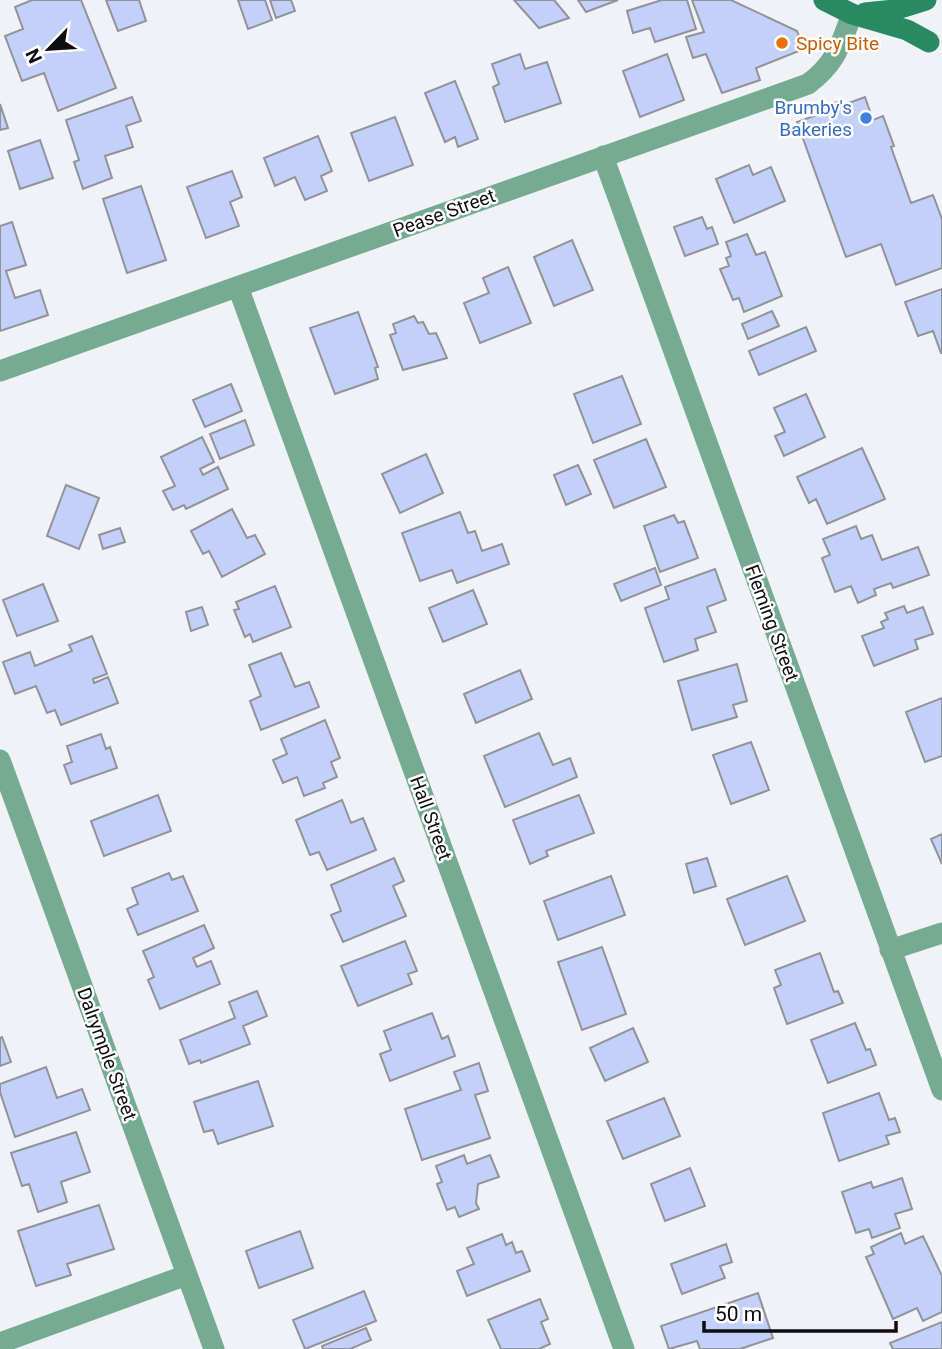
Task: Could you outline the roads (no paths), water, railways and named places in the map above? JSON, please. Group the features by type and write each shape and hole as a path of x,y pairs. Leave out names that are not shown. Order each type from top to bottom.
{"street":[{"path":"824,0 852,14 907,30 935,48"},
{"path":"852,14 894,10 928,0"},
{"path":"928,0 922,20 924,31 935,48"},
{"name":"Pease Street","path":"0,371 808,84 833,60 852,14"},
{"name":"Fleming Street","path":"603,156 942,1090"},
{"name":"Hall Street","path":"238,287 624,1349"},
{"name":"Dalrymple Street","path":"0,760 214,1349"},
{"path":"890,950 942,933"},
{"path":"0,1343 187,1275"}],"place":[{"name":"Spicy Bite","path":"782,43"},
{"name":"Brumby's Bakeries","path":"866,118"}]}
